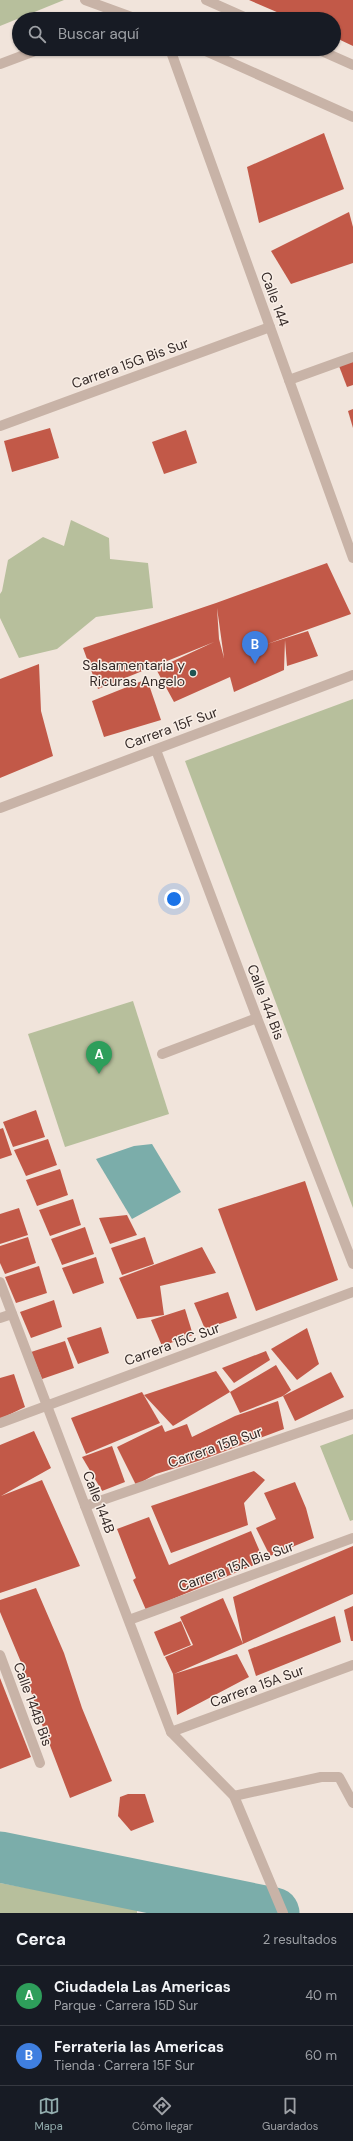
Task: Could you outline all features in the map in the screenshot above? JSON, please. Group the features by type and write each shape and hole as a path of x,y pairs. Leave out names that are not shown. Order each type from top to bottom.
{"street":[{"path":"85,0 119,12"},
{"path":"206,0 233,12"},
{"path":"0,64 21,56"},
{"name":"Calle 144","path":"173,56 353,558"},
{"path":"217,56 353,117"},
{"path":"333,56 353,65"},
{"name":"Carrera 15G Bis Sur","path":"0,426 270,327"},
{"path":"289,380 353,357"},
{"name":"Carrera 15F Sur","path":"0,808 112,764 156,750 353,675"},
{"name":"Calle 144 Bis","path":"156,750 257,1018 353,1264"},
{"path":"162,1054 257,1018"},
{"name":"Calle 144B","path":"0,1282 171,1732"},
{"name":"Carrera 15C Sur","path":"0,1423 353,1292"},
{"path":"0,1318 12,1314"},
{"name":"Carrera 15B Sur","path":"86,1506 353,1414"},
{"name":"Carrera 15A Bis Sur","path":"129,1620 353,1538"},
{"name":"Calle 144B Bis","path":"0,1655 40,1763"},
{"name":"Carrera 15A Sur","path":"171,1732 353,1665"},
{"path":"171,1732 234,1796 283,1913"},
{"path":"234,1796 321,1777 339,1777 353,1803"}],"green space":[{"path":"0,0 64,0 34,12 12,12 12,21 0,26"},
{"path":"71,520 109,538 110,559 148,563 153,608 96,617 57,649 19,658 0,618 0,594 2,591 8,560 43,537 64,546"},
{"path":"353,699 353,1208 185,761"},
{"path":"133,1001 169,1114 65,1147 28,1034"},
{"path":"353,1434 353,1520 350,1521 320,1446"},
{"path":"0,1883 137,1908 137,1913 0,1913"}],"water":[{"path":"152,1144 181,1192 132,1219 96,1159 134,1146"}],"building":[{"path":"249,0 353,0 353,46 341,40 341,12 277,12"},
{"path":"324,133 344,189 259,223 247,167"},
{"path":"349,212 353,227 353,263 291,284 271,251"},
{"path":"353,361 353,385 347,387 339,366"},
{"path":"353,409 353,428 348,411"},
{"path":"50,428 59,458 12,472 4,441"},
{"path":"186,430 197,463 164,474 152,442"},
{"path":"327,563 351,614 267,644 308,631 318,656 287,666 285,640 284,670 234,692 230,677 174,702 156,669 214,642 98,689 83,648 216,603","holes":["217,608 224,658 219,639"]},
{"path":"39,664 41,711 53,756 0,778 0,679"},
{"path":"147,679 161,720 104,737 92,701"},
{"path":"36,1110 45,1137 13,1147 3,1122"},
{"path":"3,1128 12,1155 0,1159 0,1129"},
{"path":"48,1139 57,1165 26,1176 14,1150"},
{"path":"60,1169 68,1195 37,1206 26,1180"},
{"path":"305,1181 338,1280 256,1311 218,1209"},
{"path":"73,1199 81,1225 50,1236 39,1210"},
{"path":"19,1208 28,1235 0,1244 0,1214"},
{"path":"127,1215 137,1235 110,1244 99,1218"},
{"path":"85,1227 94,1254 62,1265 51,1239"},
{"path":"28,1237 36,1263 5,1274 0,1263 0,1246"},
{"path":"145,1237 154,1264 122,1275 111,1248"},
{"path":"202,1247 216,1273 160,1286 164,1315 137,1319 119,1278"},
{"path":"96,1257 104,1283 73,1294 62,1268"},
{"path":"39,1266 47,1293 16,1303 5,1277"},
{"path":"228,1292 237,1318 205,1329 194,1303"},
{"path":"54,1300 62,1327 31,1338 20,1312"},
{"path":"185,1309 193,1335 162,1346 151,1320"},
{"path":"101,1327 109,1353 78,1364 67,1338"},
{"path":"307,1328 319,1364 297,1380 271,1349"},
{"path":"65,1341 74,1368 42,1379 31,1352"},
{"path":"266,1351 270,1360 234,1383 222,1368"},
{"path":"276,1365 291,1390 283,1396 240,1413 230,1392"},
{"path":"216,1371 230,1392 173,1426 144,1395"},
{"path":"331,1372 344,1397 295,1421 283,1396"},
{"path":"14,1374 25,1407 0,1419 0,1378"},
{"path":"142,1392 160,1423 86,1454 71,1418"},
{"path":"278,1401 284,1429 201,1460 156,1474 136,1485 117,1447 162,1425 165,1432 187,1424 192,1437 235,1416"},
{"path":"34,1431 51,1468 1,1496 42,1480 80,1566 0,1593 0,1445"},
{"path":"112,1446 125,1482 102,1491 82,1457"},
{"path":"254,1471 265,1480 244,1503 248,1525 171,1553 151,1506"},
{"path":"295,1482 306,1508 314,1538 270,1556 256,1528 276,1519 264,1493"},
{"path":"149,1517 169,1565 251,1531 264,1561 146,1610 133,1580 136,1578 117,1529"},
{"path":"353,1546 353,1594 243,1644 233,1597"},
{"path":"36,1588 64,1653 82,1708 112,1781 70,1798 41,1722 23,1667 0,1612 0,1600"},
{"path":"223,1598 243,1644 174,1674 237,1654 249,1677 177,1715 173,1674 165,1657 193,1645 180,1617"},
{"path":"353,1606 353,1641 351,1641 344,1610"},
{"path":"335,1616 341,1642 256,1676 248,1650"},
{"path":"181,1621 191,1645 164,1656 154,1632"},
{"path":"0,1678 31,1757 0,1769"},
{"path":"128,1794 145,1794 154,1822 131,1831 118,1816 120,1797"}],"waterway":[{"path":"0,1857 274,1913"}],"place":[{"name":"Ferrateria las Americas","path":"255,664"},
{"name":"Salsamentaria y Ricuras Angelo","path":"193,673"},
{"name":"Ciudadela Las Americas","path":"99,1074"}]}
